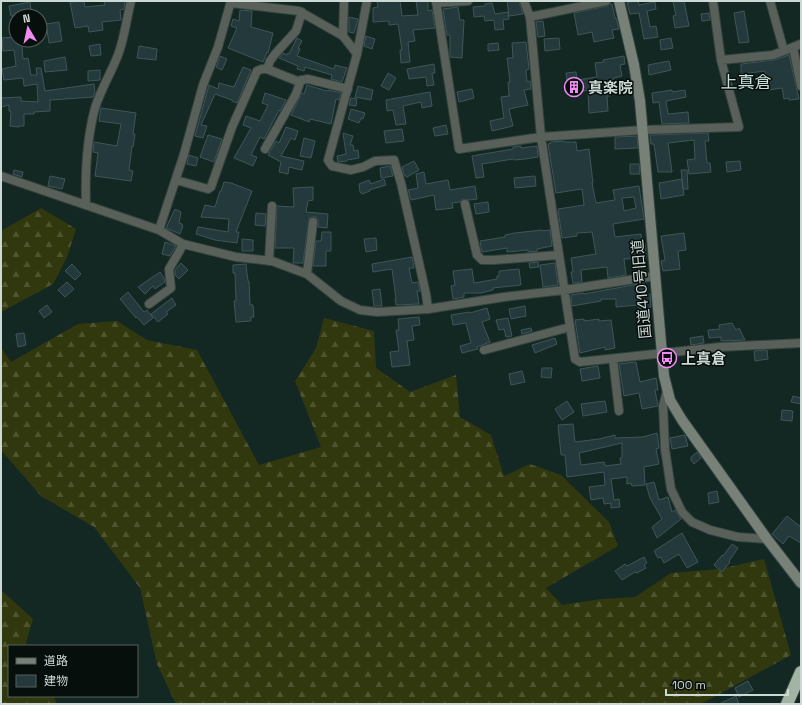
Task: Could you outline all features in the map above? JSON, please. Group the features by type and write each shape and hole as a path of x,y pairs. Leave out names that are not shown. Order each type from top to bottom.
{"highway":[{"path":"786,704 801,672"}],"street":[{"path":"86,205 86,162 95,109 100,93 119,53 131,1"},
{"path":"342,36 344,1"},
{"path":"367,1 357,54 328,160 332,166 351,170 363,167 375,161 394,160 401,183 425,287 428,309"},
{"path":"468,1 436,2 459,149 541,137 643,130 739,126 722,60 713,1"},
{"path":"524,1 530,17 541,137 575,359 580,362 720,348 801,343"},
{"path":"530,17 606,1"},
{"name":"国道410号旧道","path":"619,1 637,80 643,130 662,354 667,391 670,400 682,420 767,539 801,583"},
{"path":"770,1 784,51"},
{"path":"159,230 184,154 203,85 218,47 231,2 302,12 342,36 357,54"},
{"path":"267,69 275,54 296,30 302,12"},
{"path":"722,60 773,54 797,45 801,86"},
{"path":"176,180 208,189 211,186 232,127 257,71 267,69 297,80 308,80 348,89"},
{"path":"265,149 296,94 302,80"},
{"path":"1,176 159,230 183,244 236,257 269,261 307,274 341,302 360,310 378,312 428,309 655,276"},
{"path":"465,204 477,255 482,260 558,255"},
{"path":"269,261 272,206"},
{"path":"307,274 313,222"},
{"path":"149,304 171,288 170,269 183,244"},
{"path":"484,350 570,327"},
{"path":"612,359 619,411"},
{"path":"667,391 663,406 667,465 671,489 682,512 692,522 710,530 738,537 767,539"}],"green space":[{"path":"41,208 76,229 67,257 53,284 1,312 1,231"},
{"path":"324,318 374,331 376,368 410,392 456,375 460,417 491,435 504,476 530,464 561,475 609,522 618,546 546,588 562,605 601,599 635,597 671,573 720,569 764,559 791,655 701,704 176,704 157,664 140,588 94,527 41,496 1,450 1,348 11,362 78,324 117,321 147,340 197,350 259,465 321,447 295,381 316,348"},
{"path":"1,590 33,619 25,645 8,645 8,697 54,697 57,704 1,704"}],"building":[{"path":"84,1 85,7 105,5 104,1 125,1 124,9 120,10 121,20 102,22 103,30 89,32 88,26 75,28 70,2"},
{"path":"377,1 400,1 402,16 418,15 416,1 428,1 428,11 432,10 435,28 413,30 415,41 408,42 410,62 401,63 400,50 402,50 398,24 389,25 389,21 373,22 373,8 378,7"},
{"path":"507,1 519,1 523,14 509,16"},
{"path":"638,1 639,5 655,2 656,9 647,11 650,27 656,26 658,37 644,39 639,13 630,14 627,3"},
{"path":"673,1 684,1 689,26 675,28 673,16 676,15"},
{"path":"30,2 31,8 9,8 9,6"},
{"path":"492,3 495,14 508,12 509,19 503,20 504,29 495,30 494,20 485,21 484,16 474,17 473,7 485,6 485,4"},
{"path":"612,4 619,29 612,30 614,38 594,42 592,32 578,35 574,13 607,6"},
{"path":"458,7 460,20 464,20 462,58 450,57 450,35 447,35 443,9"},
{"path":"240,10 252,11 251,27 273,33 268,53 267,52 263,62 228,48 237,28 231,26 233,19 239,21"},
{"path":"744,11 749,42 739,43 734,13"},
{"path":"709,13 710,20 702,21 701,14"},
{"path":"349,17 358,19 354,33 349,32"},
{"path":"543,21 545,36 538,37 536,22"},
{"path":"59,22 62,41 49,43 48,24"},
{"path":"366,36 375,39 372,49 364,46"},
{"path":"2,38 8,38 8,48 22,48 23,59 28,58 31,75 37,75 36,68 41,68 45,91 94,84 95,93 93,97 50,100 50,111 24,114 24,126 10,126 11,111 9,111 9,105 1,107 1,98 21,97 21,101 38,102 37,84 24,86 23,78 4,80 2,69 16,66 14,50 3,51"},
{"path":"297,38 302,41 298,48 300,49 297,56 334,69 335,65 347,68 342,82 331,79 332,75 305,67 304,71 297,69 298,66 279,58 283,53 287,55 288,53 289,54"},
{"path":"559,38 560,49 545,51 544,39"},
{"path":"671,38 673,48 661,50 660,40"},
{"path":"526,42 529,69 526,70 527,82 530,81 531,89 524,90 528,105 509,109 513,126 492,131 490,121 504,118 501,97 509,96 508,82 510,82 507,58 513,58 512,43"},
{"path":"498,43 499,50 488,51 488,44"},
{"path":"100,44 101,55 91,56 89,46"},
{"path":"139,46 157,49 156,60 137,58"},
{"path":"789,55 799,99 784,99 782,88 768,90 765,71 741,74 741,64 774,60"},
{"path":"220,56 227,59 222,70 216,67"},
{"path":"624,56 625,64 620,65 622,76 611,80 612,84 609,85 610,96 607,96 608,111 589,113 588,90 571,93 571,88 568,88 566,73 576,72 577,80 597,77 595,63"},
{"path":"65,57 67,70 45,72 44,61"},
{"path":"669,61 671,70 649,75 648,65"},
{"path":"434,64 435,73 432,73 434,85 427,86 426,77 409,79 407,69"},
{"path":"243,67 251,70 237,103 215,94 201,125 207,126 203,138 195,136 209,85 218,89 219,83 234,87"},
{"path":"100,70 100,80 88,81 88,71"},
{"path":"388,73 396,78 389,90 381,86"},
{"path":"307,85 327,91 341,93 339,100 336,99 331,124 310,119 309,122 291,115 302,93 304,94"},
{"path":"358,86 373,90 371,100 355,97"},
{"path":"472,89 474,98 459,102 457,92"},
{"path":"672,90 672,92 685,90 686,97 666,101 668,114 688,112 689,123 662,124 659,102 653,103 652,93"},
{"path":"430,92 432,106 422,108 421,102 403,106 406,124 396,125 393,110 387,111 386,100"},
{"path":"265,93 286,100 264,139 260,137 251,155 257,157 253,166 234,158 251,128 243,125 246,116 260,121 268,105 262,103"},
{"path":"351,98 357,99 356,106 349,105"},
{"path":"101,108 136,113 133,134 135,134 129,170 133,171 131,181 95,176 98,153 93,152 94,142 117,146 121,124 99,121"},
{"path":"351,109 365,113 363,119 361,118 359,123 348,119"},
{"path":"446,125 448,134 435,136 433,128"},
{"path":"286,127 298,131 295,140 291,138 281,156 304,161 302,170 289,167 288,174 279,172 281,162 268,155 276,141 279,143"},
{"path":"402,129 404,141 386,143 384,131"},
{"path":"343,133 353,136 350,145 353,145 354,151 358,150 359,158 338,162 337,156 346,154"},
{"path":"708,133 709,141 705,141 707,163 710,163 711,172 689,174 687,160 695,159 694,140 668,143 672,172 658,172 654,144 651,144 650,135"},
{"path":"208,135 222,139 214,162 200,157"},
{"path":"637,136 638,148 615,149 615,137"},
{"path":"304,138 315,141 311,158 300,156"},
{"path":"551,142 576,142 577,151 589,149 592,183 596,203 615,200 613,190 639,186 644,219 613,224 615,237 641,234 642,244 645,244 646,258 624,259 626,275 608,278 607,267 581,270 582,282 573,283 571,258 596,254 592,232 577,233 577,236 562,238 558,209 584,205 582,189 556,193 548,144","holes":["634,197 636,208 624,211 622,198"]},
{"path":"521,146 521,148 537,146 538,157 482,164 484,177 476,178 472,156 513,149 513,147"},
{"path":"189,155 198,158 196,166 187,164"},
{"path":"414,161 419,170 407,177 404,175 402,167"},
{"path":"740,161 741,170 727,172 726,162"},
{"path":"630,164 639,164 640,174 630,174"},
{"path":"390,166 393,176 381,178 380,168"},
{"path":"14,170 23,172 22,177 13,174"},
{"path":"681,170 687,170 688,189 683,189"},
{"path":"424,172 426,184 448,180 450,190 475,186 477,199 463,199 460,202 452,203 453,208 436,210 434,195 411,200 408,190 418,188 416,174"},
{"path":"50,176 65,179 62,189 48,186"},
{"path":"535,176 536,186 515,188 514,178"},
{"path":"384,179 386,185 369,190 370,191 362,194 360,192 359,184 369,180 371,184"},
{"path":"682,179 684,195 661,199 659,183"},
{"path":"224,182 252,191 236,232 239,232 237,243 215,240 196,234 198,227 228,232 229,219 201,217 205,205 215,207"},
{"path":"313,187 313,200 308,201 306,212 328,214 327,228 318,227 318,220 316,217 309,218 303,263 293,263 294,248 275,248 277,206 294,207 293,188"},
{"path":"488,202 489,212 476,214 474,204"},
{"path":"175,209 181,212 179,223 183,226 180,234 166,228"},
{"path":"256,213 266,214 265,226 255,225"},
{"path":"550,230 552,246 537,249 537,251 528,252 528,250 507,252 507,248 482,252 480,241 505,237 505,235 515,233"},
{"path":"322,232 331,232 331,251 326,251 326,266 313,266 316,241 321,241"},
{"path":"684,233 686,250 678,251 680,269 663,271 661,261 665,260 661,236"},
{"path":"376,238 377,250 366,252 364,239"},
{"path":"242,239 253,240 253,251 242,251"},
{"path":"165,242 176,246 170,256 162,254"},
{"path":"412,257 414,268 409,268 412,283 418,282 420,291 417,291 419,304 396,305 392,269 373,272 372,264"},
{"path":"538,262 539,267 530,268 529,263"},
{"path":"181,263 188,270 179,279 175,275 175,270"},
{"path":"555,263 558,285 543,287 540,265"},
{"path":"72,264 81,274 75,280 65,271"},
{"path":"246,264 249,281 250,305 253,305 254,317 251,317 251,321 236,322 234,301 236,301 235,273 233,273 233,265"},
{"path":"472,269 474,283 497,279 497,276 499,276 499,271 519,269 521,285 493,288 493,290 481,293 464,293 464,297 453,299 451,286 455,285 453,271"},
{"path":"160,272 165,282 155,289 153,286 145,294 138,287"},
{"path":"67,282 74,289 65,297 58,290"},
{"path":"644,283 646,295 650,294 651,307 639,309 638,305 616,307 616,299 601,299 601,301 572,306 571,295"},
{"path":"380,289 382,306 374,306 372,290"},
{"path":"128,292 144,312 147,310 153,318 144,325 120,299"},
{"path":"172,298 176,305 166,312 168,314 158,322 151,314"},
{"path":"47,305 52,312 44,318 39,311"},
{"path":"525,306 526,316 511,319 509,309"},
{"path":"487,308 490,319 482,322 490,342 477,347 478,349 462,353 460,346 471,343 466,323 453,325 451,315 470,313"},
{"path":"419,317 420,325 412,326 414,340 407,341 410,365 392,367 390,352 399,351 396,330 399,330 398,319"},
{"path":"508,318 512,336 506,337 504,329 499,330 496,320"},
{"path":"584,319 584,321 599,319 599,321 611,320 615,348 605,350 605,347 580,353 575,320"},
{"path":"732,323 736,330 739,328 745,340 721,341 721,337 709,338 708,330 720,329 719,325"},
{"path":"531,328 532,331 522,334 521,330"},
{"path":"24,333 26,345 18,347 16,334"},
{"path":"703,336 704,343 691,345 690,338"},
{"path":"555,338 557,344 535,353 532,345"},
{"path":"767,350 768,359 755,361 754,351"},
{"path":"636,362 640,382 656,378 658,390 655,390 658,406 642,409 639,393 624,396 619,364"},
{"path":"598,366 600,378 582,381 580,369"},
{"path":"542,368 552,368 551,378 541,377"},
{"path":"522,371 525,382 511,385 509,374"},
{"path":"793,396 801,398 801,404 791,402"},
{"path":"567,401 574,412 562,420 555,409"},
{"path":"605,401 607,412 583,416 581,404"},
{"path":"782,410 793,411 792,421 781,420"},
{"path":"573,424 575,442 615,435 615,438 643,437 657,433 659,448 656,449 659,464 644,467 645,485 632,486 631,483 627,484 627,477 611,479 614,500 619,499 620,507 611,508 611,503 604,504 603,498 591,500 589,487 605,485 604,472 567,477 565,455 561,455 558,425","holes":["622,443 622,458 620,458 621,464 605,466 604,462 581,465 579,453"]},
{"path":"685,435 688,446 672,449 670,438"},
{"path":"697,452 701,458 694,464 691,457"},
{"path":"654,482 659,500 668,497 672,512 675,510 681,519 657,538 652,527 662,519 650,498 646,484"},
{"path":"717,491 719,502 709,504 708,493"},
{"path":"787,516 801,527 801,543 789,536 783,544 772,534"},
{"path":"682,533 698,562 687,568 679,554 664,563 661,557 658,558 654,551"},
{"path":"732,544 738,548 722,572 714,565"},
{"path":"644,557 647,563 644,565 646,568 637,573 635,572 622,580 615,571 625,564 627,566"},
{"path":"748,681 753,690 739,697 735,688"},
{"path":"736,696 739,704 719,704"}],"place":[{"name":"真楽院","path":"574,87"},
{"name":"上真倉","path":"667,358"}],"district":[{"name":"上真倉","path":"746,82"}]}
